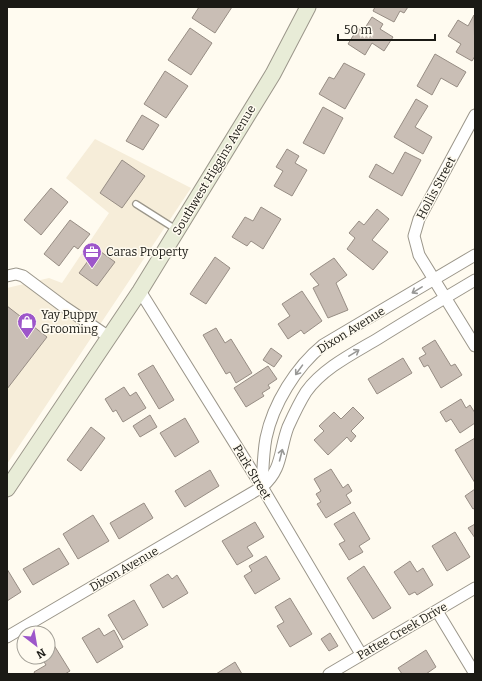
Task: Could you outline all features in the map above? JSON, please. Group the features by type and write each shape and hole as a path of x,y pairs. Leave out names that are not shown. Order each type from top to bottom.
{"main road":[{"name":"Southwest Higgins Avenue","path":"7,489 140,291 273,74 308,7"}],"street":[{"name":"Hollis Street","path":"475,115 418,219 414,236 419,255 475,346"},
{"name":"Dixon Avenue","path":"262,488 269,423 275,409 303,364 324,346 475,256"},
{"path":"7,276 16,274 23,276 63,306 109,337"},
{"name":"Dixon Avenue","path":"7,637 262,488 274,475 280,459 288,427 300,404 313,384 321,376 344,360 475,280"},
{"name":"Park Street","path":"140,291 262,488 361,654"},
{"name":"Pattee Creek Drive","path":"329,674 475,588"},
{"path":"437,611 475,674"}],"lane":[{"path":"136,204 177,231"}],"shaded area":[{"path":"95,139 191,188 7,464 7,288 49,278 62,283 109,213 66,178"}],"building":[{"path":"199,7 232,7 215,33 192,18"},
{"path":"375,7 408,7 404,13 400,11 394,22 373,11"},
{"path":"474,15 475,56 472,61 456,52 461,44 448,36 458,20 468,26"},
{"path":"372,17 383,24 380,29 393,37 384,51 372,43 365,55 348,44 358,28 363,31"},
{"path":"190,28 212,43 191,75 168,60"},
{"path":"435,54 466,72 457,87 441,78 432,95 417,86"},
{"path":"344,63 365,74 345,109 319,94 329,77 334,79"},
{"path":"165,71 188,86 166,118 144,104"},
{"path":"416,99 428,106 415,127 432,137 423,154 394,137"},
{"path":"323,107 343,118 324,154 303,143"},
{"path":"142,115 159,125 143,150 126,141"},
{"path":"287,149 299,156 295,163 307,170 292,196 274,186 283,171 276,167"},
{"path":"405,152 421,160 402,196 369,177 376,164 393,174"},
{"path":"122,160 145,176 122,208 100,193"},
{"path":"51,188 68,202 41,235 24,220"},
{"path":"261,207 281,219 263,249 251,241 247,246 232,237 245,217 253,221"},
{"path":"377,209 389,219 372,240 388,252 373,270 347,249 355,238 349,233 359,221 364,225"},
{"path":"70,220 90,234 78,249 74,246 59,266 44,254"},
{"path":"97,249 115,262 97,286 79,273"},
{"path":"215,257 230,268 206,304 190,294"},
{"path":"334,258 347,275 336,283 348,310 328,318 313,288 319,285 310,274"},
{"path":"302,291 322,321 304,334 301,330 288,339 278,324 290,316 282,304"},
{"path":"7,306 47,337 7,389"},
{"path":"216,328 225,343 231,339 252,373 236,383 230,372 226,374 203,335"},
{"path":"435,340 451,366 455,364 462,375 441,388 428,365 424,367 419,358 426,354 422,348"},
{"path":"271,348 282,356 274,367 263,360"},
{"path":"403,358 412,373 377,394 368,379"},
{"path":"153,365 174,400 159,409 138,374"},
{"path":"268,366 277,379 268,385 270,388 262,393 264,396 246,407 234,388"},
{"path":"124,387 130,396 136,392 146,408 123,422 116,410 113,412 105,399"},
{"path":"461,399 466,408 470,405 475,413 475,423 460,433 451,419 446,422 440,412"},
{"path":"353,407 364,418 351,431 356,436 351,442 347,437 328,455 314,440 324,431 319,426 334,412 341,419"},
{"path":"150,415 157,427 140,437 133,426"},
{"path":"185,418 199,442 175,457 160,433"},
{"path":"91,427 105,438 81,471 67,460"},
{"path":"475,438 475,483 455,450"},
{"path":"331,469 343,488 348,484 352,491 346,495 351,503 326,518 317,504 321,502 316,494 321,491 314,479"},
{"path":"210,470 219,486 185,507 175,491"},
{"path":"475,489 475,508 473,509 465,496"},
{"path":"144,503 153,518 119,539 110,523"},
{"path":"354,512 370,539 359,546 363,552 349,560 339,544 345,541 334,524"},
{"path":"93,515 109,541 78,559 63,534"},
{"path":"255,522 264,537 247,547 253,556 237,565 222,541"},
{"path":"475,524 475,538 468,528"},
{"path":"455,532 470,557 447,571 432,546"},
{"path":"59,548 69,564 33,585 23,569"},
{"path":"266,556 280,579 255,594 244,576 252,571 249,566"},
{"path":"410,561 417,572 423,568 433,585 417,595 415,592 409,595 394,572"},
{"path":"364,566 391,608 373,619 347,578"},
{"path":"7,569 21,592 7,601"},
{"path":"168,574 172,579 177,575 188,593 163,608 150,585"},
{"path":"290,598 312,634 290,647 277,626 284,622 275,607"},
{"path":"134,600 148,625 123,640 108,615"},
{"path":"99,628 104,636 114,630 123,647 97,663 82,638"},
{"path":"330,633 338,646 329,651 321,639"},
{"path":"56,648 70,671 65,674 35,674 34,672 46,665 56,665"},
{"path":"426,650 436,667 426,674 402,674 398,668"},
{"path":"235,662 242,674 216,674"}],"place":[{"name":"Caras Property","path":"92,269"},
{"name":"Yay Puppy Grooming","path":"27,339"}]}
